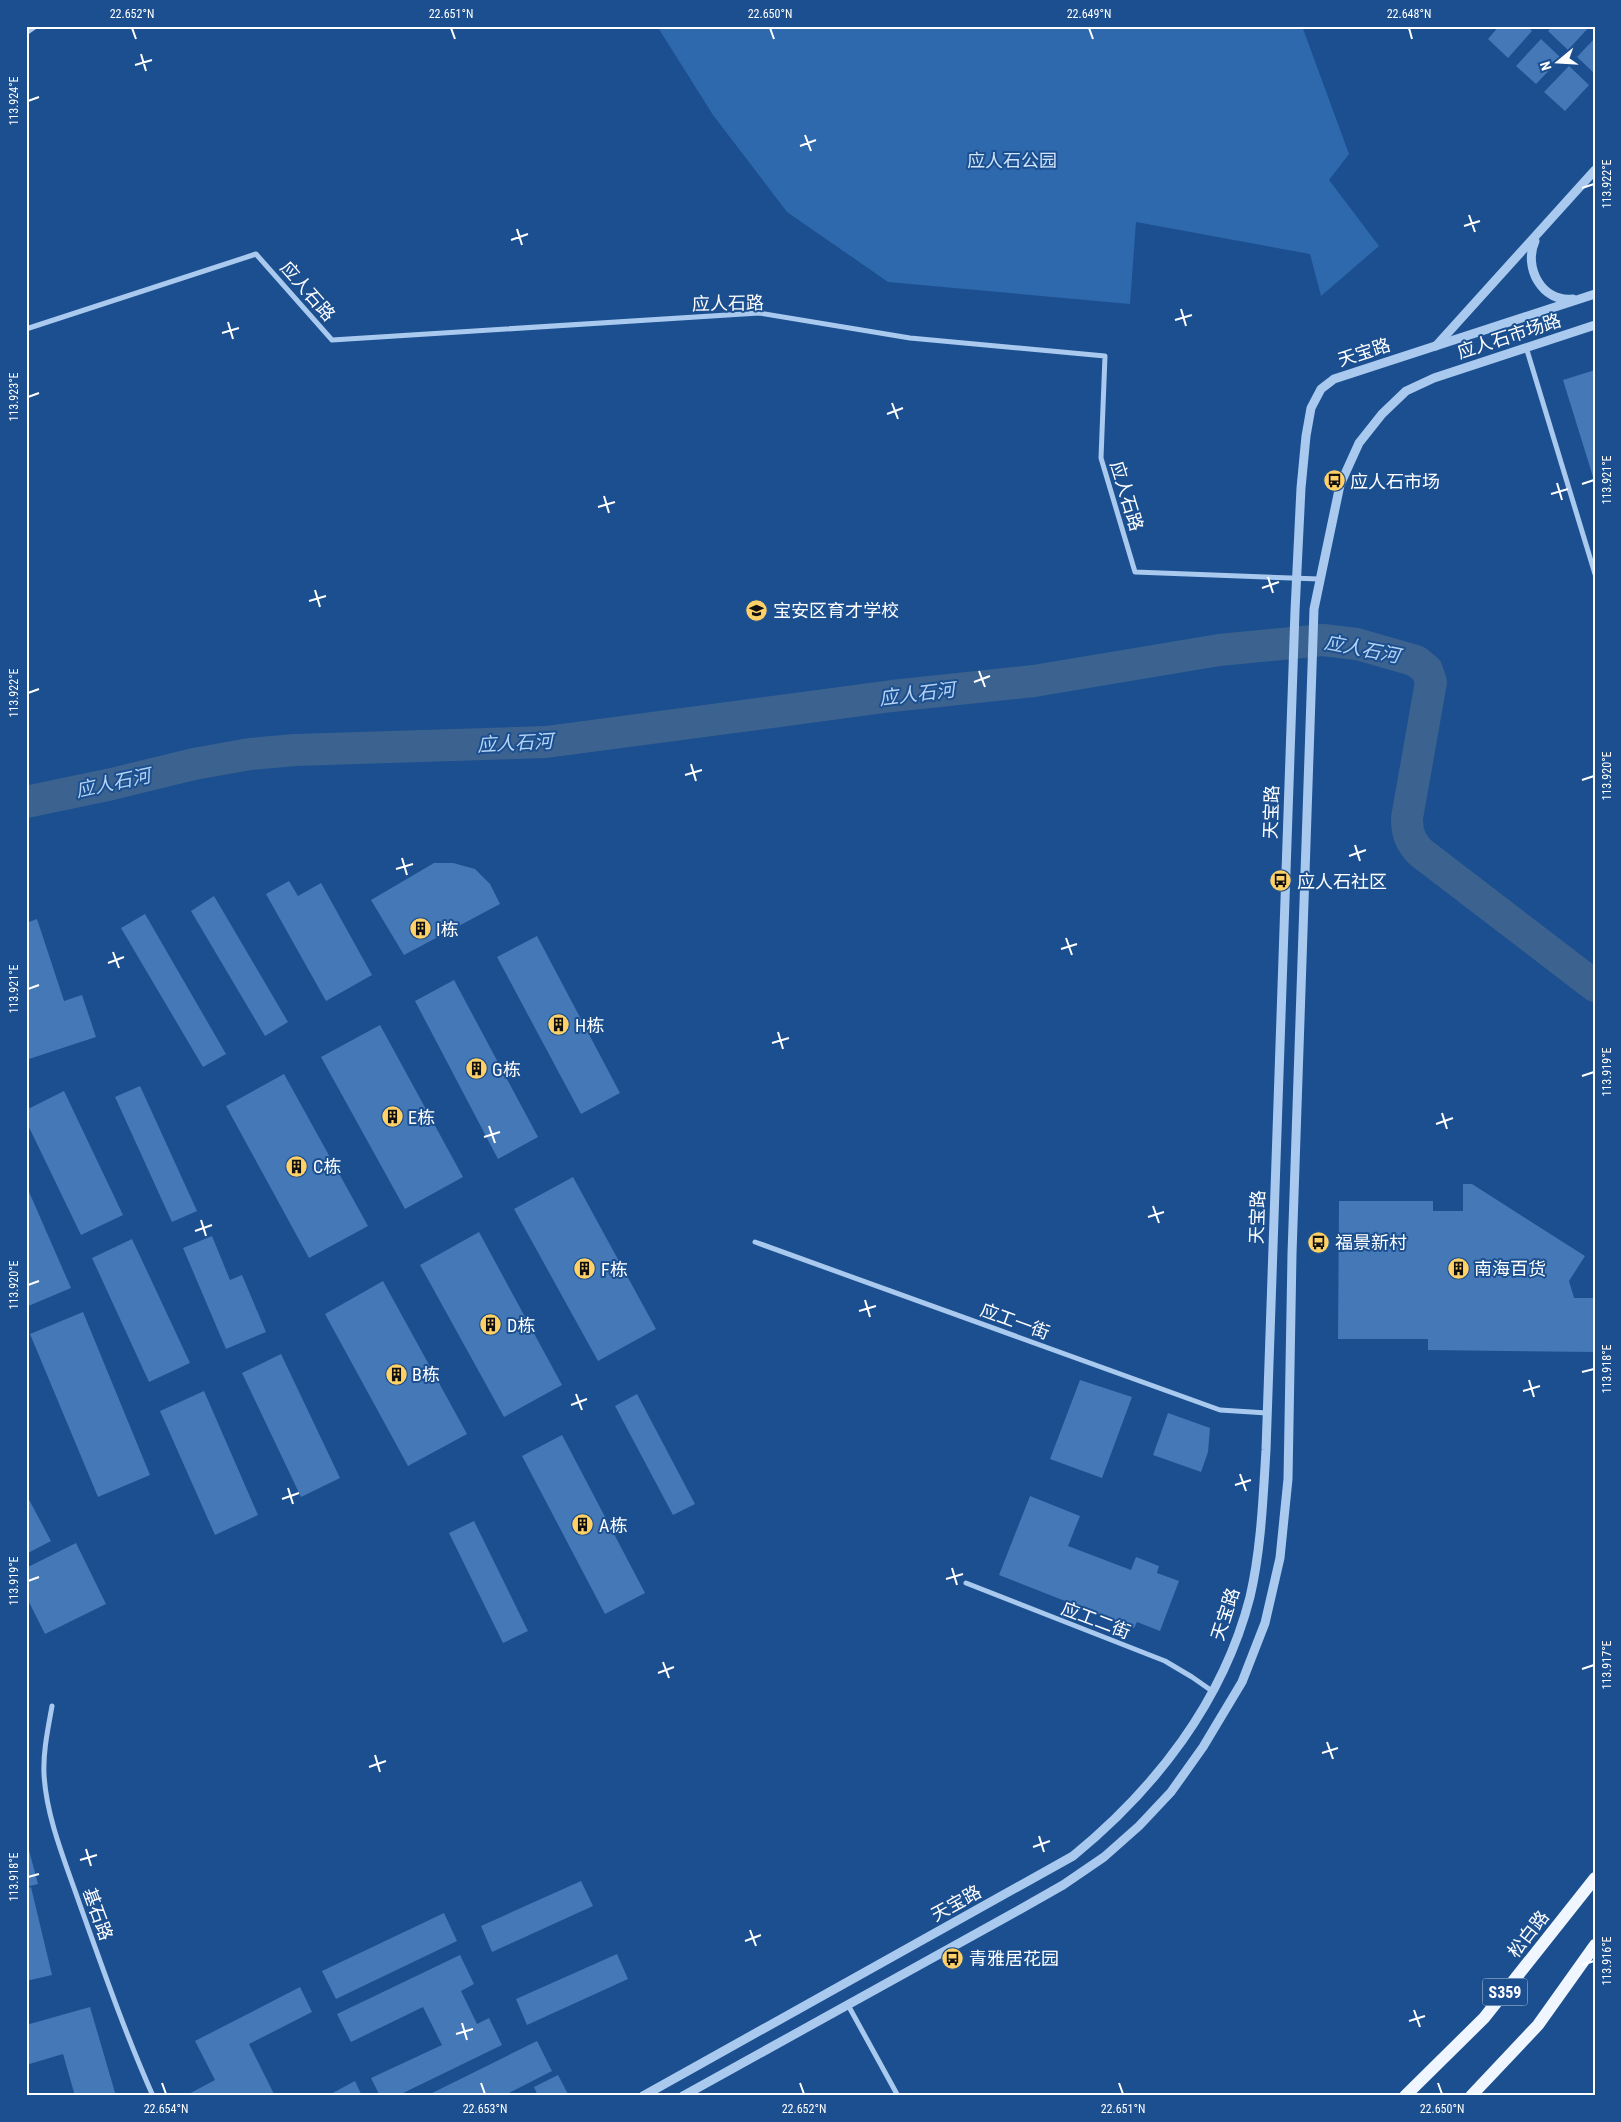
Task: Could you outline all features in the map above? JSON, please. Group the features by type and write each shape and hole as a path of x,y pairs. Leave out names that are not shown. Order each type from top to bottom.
{"main road":[{"name":"松白路","path":"1405,2096 1484,2018 1595,1878"},
{"name":"S359","path":"1471,2096 1538,2025 1595,1945"}],"street":[{"path":"26,33 36,26"},
{"name":"天宝路","path":"643,2096 1074,1856 1107,1828 1141,1794 1169,1761 1194,1724 1212,1691 1234,1644 1250,1597 1262,1512 1296,578 1306,436 1311,408 1321,389 1334,379 1436,346 1595,170"},
{"path":"1540,232 1530,256 1531,268 1537,282 1556,297 1568,300 1582,298"},
{"name":"应人石路","path":"26,329 256,254 332,340 759,313 910,338 1104,356 1101,458 1135,572 1319,579"},
{"name":"应人石市场路","path":"1436,346 1595,294"},
{"name":"应人石市场路","path":"1434,378 1595,325"},
{"path":"1526,347 1595,574"},
{"name":"天宝路","path":"683,2096 1063,1885 1104,1857 1139,1826 1171,1792 1203,1747 1242,1682 1265,1623 1280,1558 1288,1479 1293,1244 1314,609 1340,485 1359,443 1382,414 1406,391 1434,378"},
{"name":"应工一街","path":"755,1242 1220,1410 1267,1413"},
{"name":"应工二街","path":"966,1583 1165,1662 1212,1691"},
{"name":"基石路","path":"52,1706 45,1746 44,1774 47,1802 63,1856 111,1991 137,2061 153,2096"},
{"path":"848,2005 898,2096"}],"green space":[{"name":"应人石公园","path":"657,26 1302,26 1349,154 1329,180 1379,246 1321,296 1310,254 1136,222 1130,304 888,282 787,212 713,115"}],"building":[{"path":"1499,26 1527,26 1532,31 1508,58 1488,39"},
{"path":"1553,26 1590,26 1568,50 1548,31"},
{"path":"1595,38 1595,74 1577,57"},
{"path":"1541,39 1561,58 1536,84 1516,66"},
{"path":"1569,66 1589,85 1565,111 1544,92"},
{"path":"1595,370 1595,479 1594,480 1563,380"},
{"name":"I栋","path":"434,863 453,863 475,869 490,884 500,904 404,955 371,900"},
{"path":"289,881 298,896 321,883 372,975 326,1001 266,894"},
{"path":"214,896 288,1022 265,1036 191,911"},
{"path":"145,914 226,1054 203,1067 121,928"},
{"path":"37,919 64,1001 82,995 96,1037 26,1060 26,923"},
{"name":"H栋","path":"537,936 620,1093 581,1114 497,957"},
{"name":"G栋","path":"454,980 538,1137 498,1159 415,1001"},
{"name":"E栋","path":"380,1025 463,1177 405,1209 321,1057"},
{"name":"C栋","path":"284,1074 368,1226 309,1258 226,1106"},
{"path":"140,1086 197,1211 172,1222 115,1097"},
{"path":"64,1091 123,1215 81,1235 26,1121 26,1110"},
{"name":"F栋","path":"573,1177 656,1329 598,1361 514,1209"},
{"name":"南海百货","path":"1463,1184 1472,1184 1585,1256 1569,1281 1574,1298 1595,1298 1595,1352 1428,1350 1428,1339 1338,1339 1339,1201 1433,1201 1433,1211 1463,1211"},
{"path":"26,1185 71,1288 26,1307"},
{"name":"D栋","path":"479,1232 562,1385 504,1417 420,1265"},
{"path":"212,1236 230,1280 242,1275 266,1332 226,1349 183,1248"},
{"path":"132,1239 190,1363 149,1382 92,1258"},
{"name":"B栋","path":"383,1281 467,1434 408,1466 325,1314"},
{"path":"83,1312 150,1475 98,1497 30,1334"},
{"path":"281,1354 340,1478 301,1497 242,1373"},
{"path":"1080,1380 1132,1397 1102,1478 1050,1459"},
{"path":"204,1391 258,1515 215,1535 160,1411"},
{"path":"637,1394 695,1504 673,1515 615,1406"},
{"path":"1168,1413 1210,1428 1208,1452 1201,1472 1153,1455"},
{"name":"A栋","path":"562,1435 645,1593 605,1614 522,1456"},
{"path":"26,1494 51,1541 26,1554"},
{"path":"1030,1496 1080,1516 1068,1546 1131,1570 1136,1557 1159,1566 1157,1573 1179,1581 1160,1631 1137,1622 1134,1628 999,1575"},
{"path":"474,1521 528,1631 503,1643 449,1533"},
{"path":"76,1543 106,1604 45,1634 26,1596 26,1568"},
{"path":"26,1839 38,1884 26,1887"},
{"path":"581,1881 593,1906 492,1952 481,1926"},
{"path":"31,1887 52,1975 26,1981 26,1888"},
{"path":"444,1913 457,1941 336,1999 322,1971"},
{"path":"617,1954 628,1979 527,2025 516,1999"},
{"path":"460,1955 474,1984 461,1991 477,2024 489,2018 502,2045 397,2096 380,2096 371,2078 442,2045 423,2007 351,2042 337,2014"},
{"path":"300,1987 312,2012 249,2044 275,2096 185,2096 215,2080 195,2041"},
{"path":"90,2007 116,2096 75,2096 63,2054 26,2065 26,2025"},
{"path":"537,2041 552,2071 503,2096 426,2096"},
{"path":"558,2075 569,2096 538,2096 534,2087"},
{"path":"355,2081 362,2096 327,2096"}],"waterway":[{"name":"应人石河","path":"26,802 194,764 250,754 295,750 546,742 892,696 1034,681 1219,650 1323,640 1357,644 1416,661 1427,670 1431,682 1407,818 1408,832 1411,840 1420,852 1595,986"}],"place":[{"name":"应人石市场","path":"1334,481"},
{"name":"宝安区育才学校","path":"757,610"},
{"name":"应人石社区","path":"1281,881"},
{"name":"I栋","path":"420,929"},
{"name":"H栋","path":"559,1025"},
{"name":"G栋","path":"476,1069"},
{"name":"E栋","path":"392,1117"},
{"name":"C栋","path":"297,1166"},
{"name":"福景新村","path":"1319,1242"},
{"name":"南海百货","path":"1458,1268"},
{"name":"F栋","path":"585,1269"},
{"name":"D栋","path":"491,1325"},
{"name":"B栋","path":"396,1374"},
{"name":"A栋","path":"583,1525"},
{"name":"青雅居花园","path":"953,1958"}]}
